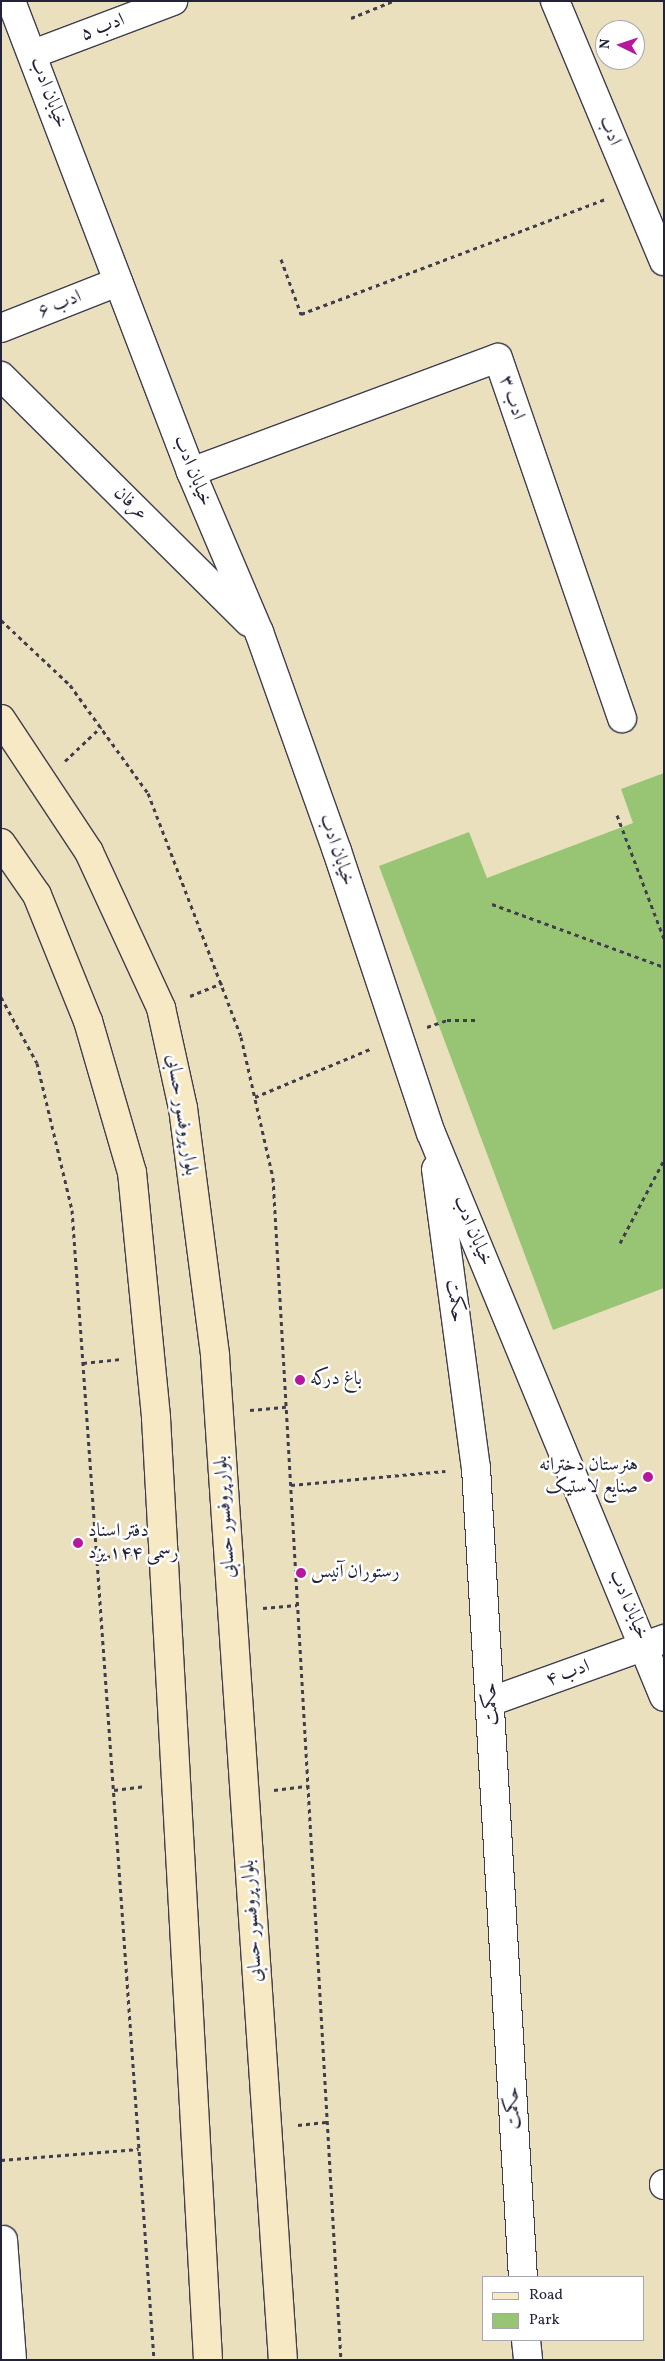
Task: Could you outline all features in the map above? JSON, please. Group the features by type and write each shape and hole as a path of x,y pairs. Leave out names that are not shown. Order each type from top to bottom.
{"main road":[{"name":"بلوار پروفسور حسابی","path":"1,720 44,781 89,852 161,1008 182,1108 215,1356 283,2360"},
{"path":"1,843 37,894 88,1021 132,1172 156,1418 208,2360"}],"street":[{"name":"خیابان ادب","path":"11,1 33,54 191,472 259,632 400,1037 431,1133 654,1643 664,1697"},
{"name":"ادب ۵","path":"33,54 173,1"},
{"name":"ادب","path":"555,1 664,261"},
{"name":"ادب ۶","path":"1,328 118,282"},
{"name":"ادب ۳","path":"191,472 498,358 622,718"},
{"name":"عرفان","path":"1,376 259,632"},
{"name":"حکمت","path":"431,1133 476,1468 492,1701 523,2276"},
{"name":"ادب ۴","path":"492,1701 654,1643"},
{"path":"3,2240 12,2360"},
{"path":"526,2341 528,2360"}],"path":[{"path":"351,18 393,1"},
{"path":"281,260 301,314 634,189"},
{"path":"1,620 70,685 148,793 242,1037 273,1178 341,2360"},
{"path":"44,781 101,727"},
{"path":"617,815 664,939"},
{"path":"492,904 664,967"},
{"path":"1,996 37,1063 72,1210 154,2360"},
{"path":"255,1097 400,1037 448,1020 476,1020"},
{"path":"620,1243 664,1160"},
{"path":"291,1485 476,1468"},
{"path":"1,2160 139,2149"}],"green space":[{"path":"664,773 664,1288 553,1330 379,866 469,832 487,878 633,823 621,789"}],"place":[{"name":"باغ درکه","path":"300,1380"},
{"name":"هنرستان دخترانه صنایع لاستیک","path":"648,1477"},
{"name":"دفتر اسناد رسمی ۱۴۴ یزد","path":"78,1543"},
{"name":"رستوران آنیس","path":"301,1573"}]}
